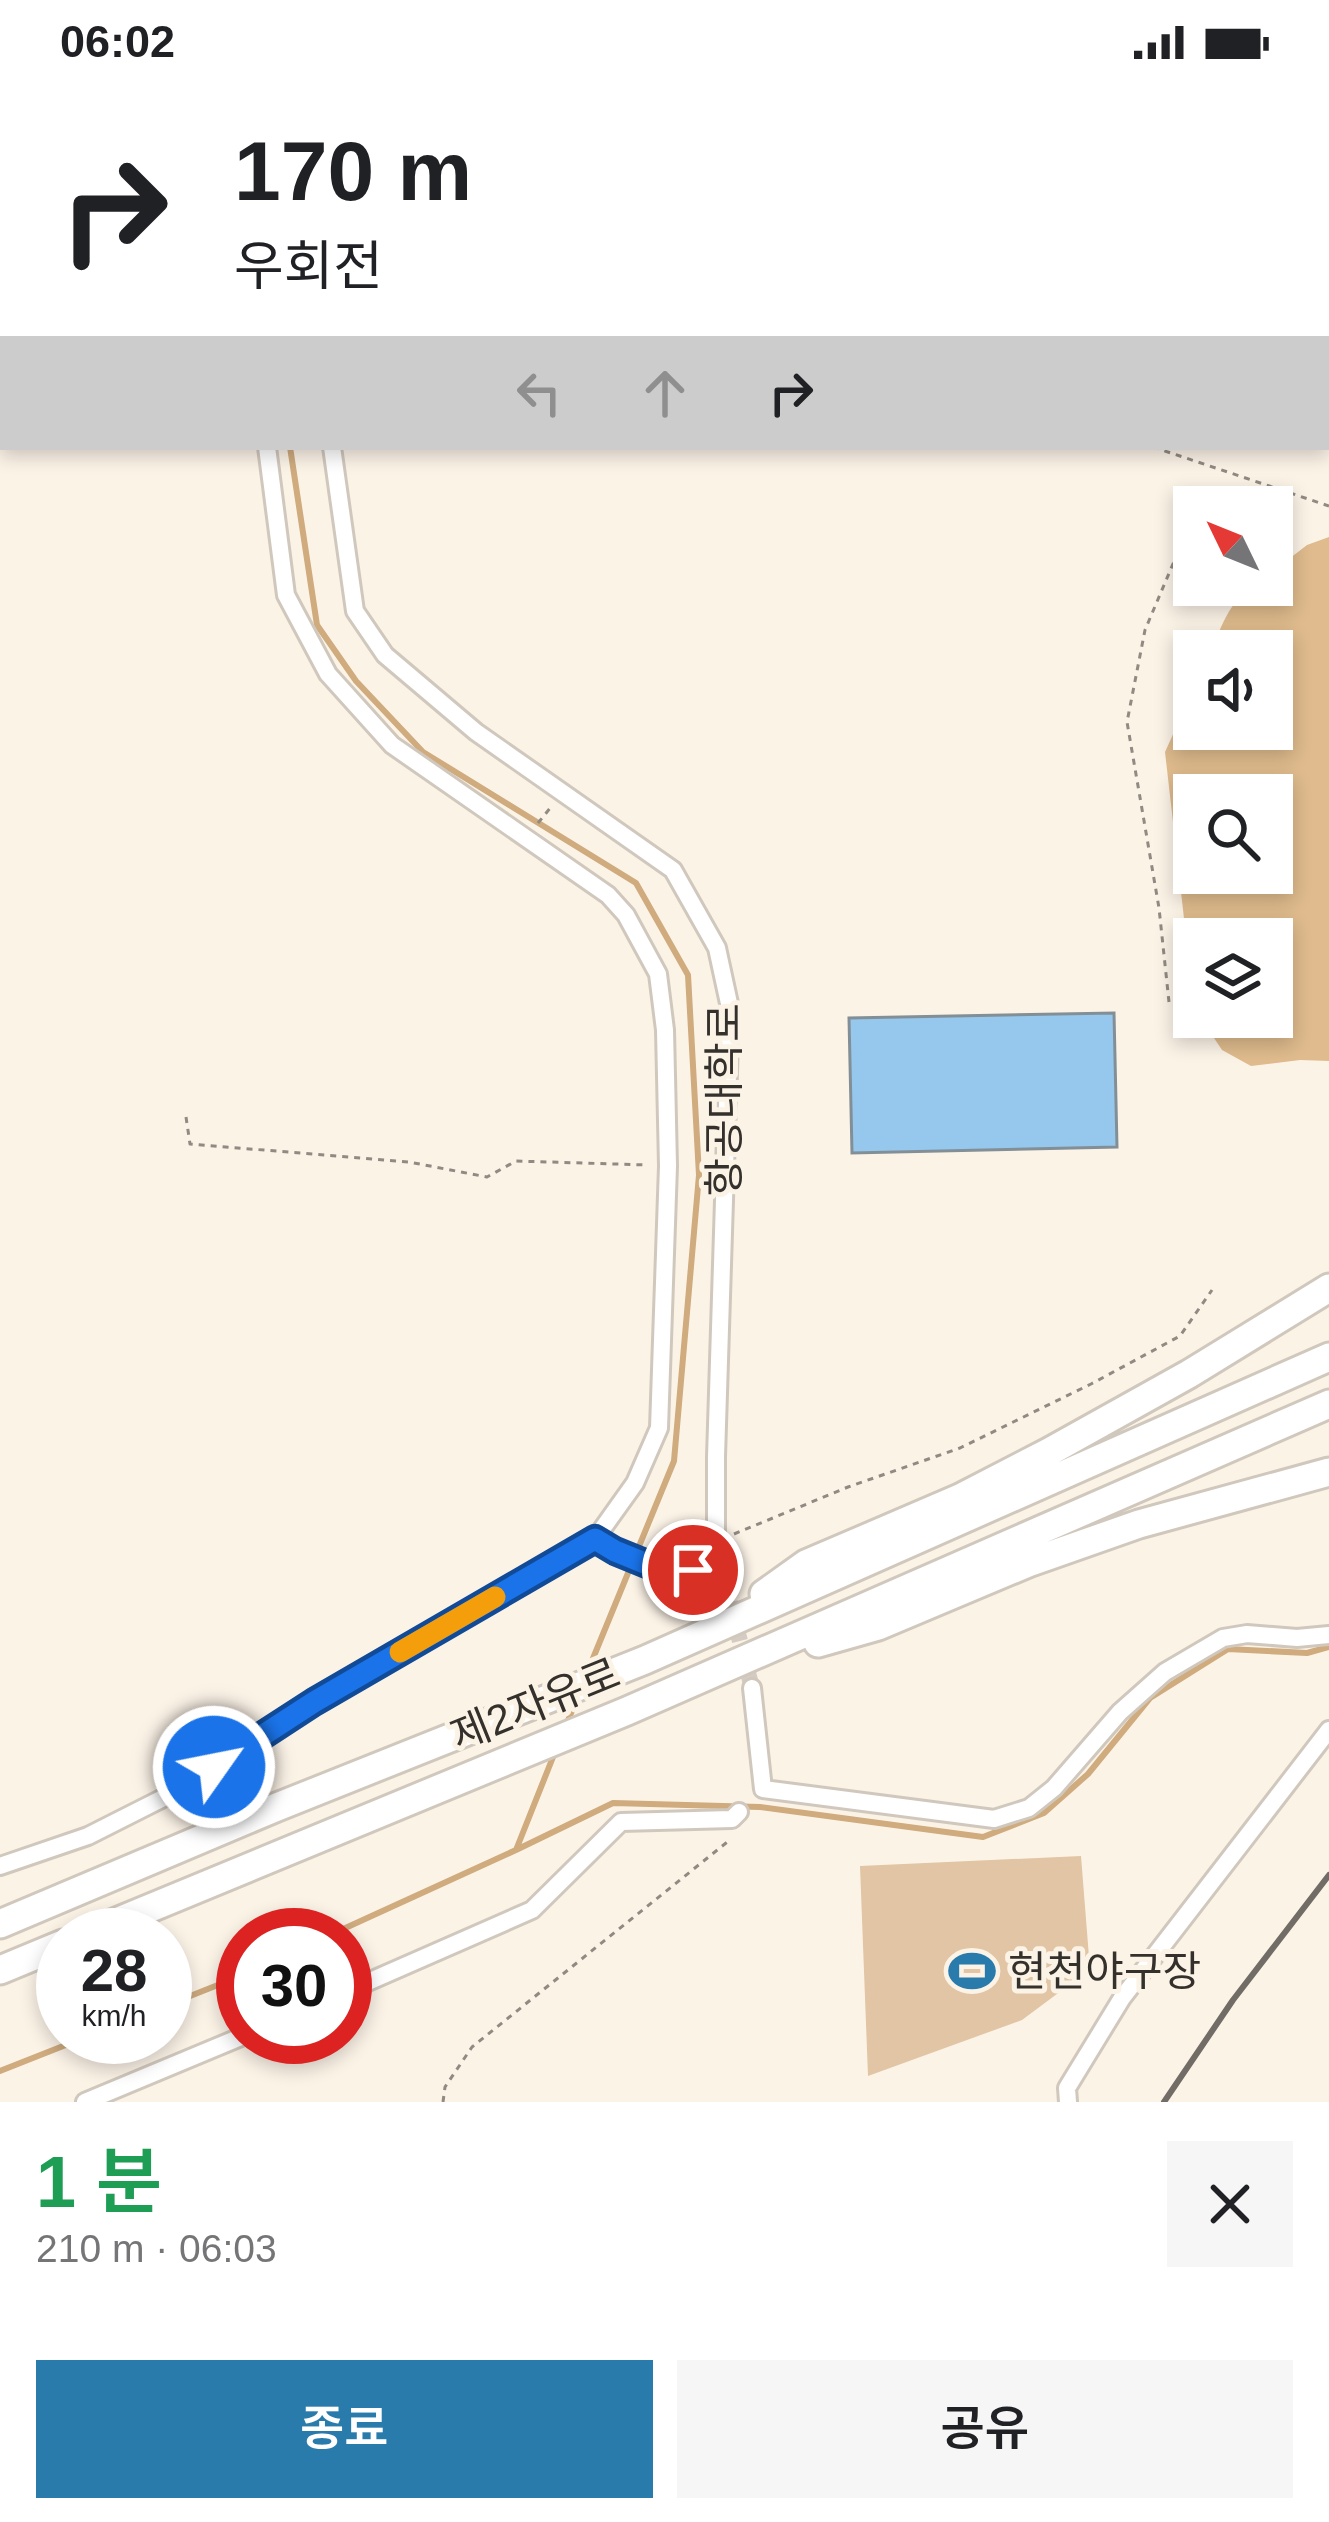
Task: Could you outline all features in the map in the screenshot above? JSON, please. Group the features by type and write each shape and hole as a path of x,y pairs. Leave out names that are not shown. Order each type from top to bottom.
{"highway":[{"path":"705,1634 806,1564 960,1498 1049,1452 1329,1288"},
{"name":"제2자유로","path":"0,1924 645,1660 1329,1357"},
{"name":"제2자유로","path":"150,1908 627,1711 1329,1404"},
{"path":"716,1672 878,1626 1028,1563 1139,1524 1329,1472"},
{"path":"0,1970 36,1955"}],"street":[{"name":"항공대학로","path":"267,450 286,595 328,674 392,745 608,895 626,915 658,974 665,1030 668,1166 659,1428 635,1484 595,1539"},
{"name":"항공대학로","path":"332,450 356,611 385,655 476,732 674,870 717,948 730,1008 716,1562"},
{"path":"0,1866 88,1836 182,1789 314,1702 595,1539 669,1573 716,1562 724,1580"},
{"path":"752,1688 763,1789 994,1819 1029,1808 1165,1672 1223,1638 1329,1635"},
{"path":"1068,2102 1067,2088 1122,1998 1329,1730"},
{"path":"372,1980 532,1910 621,1822 732,1819 739,1812"},
{"path":"85,2102 216,2047"}],"path":[{"path":"1162,450 1271,486"},
{"path":"1293,493 1329,506"},
{"path":"1169,1002 1159,908 1127,722 1145,630 1173,561"},
{"path":"525,838 562,794"},
{"path":"186,1117 190,1144 409,1162 487,1177 516,1160 668,1166"},
{"path":"716,1542 848,1486 961,1448 1091,1384 1180,1336 1212,1290"},
{"path":"443,2102 446,2087 472,2048 733,1837 739,1812"}],"shaded area":[{"path":"1329,537 1329,1061 1251,1066 1222,1050 1214,1038 1293,1038 1293,918 1184,918 1181,894 1293,894 1293,774 1173,774 1173,822 1165,752 1173,734 1173,750 1293,750 1293,630 1220,630 1234,606 1293,606 1293,556"},
{"name":"현천야구장","path":"1081,1856 1089,1957 1069,1985 1022,2020 868,2076 860,1866"}],"building":[{"path":"1114,1013 1117,1147 852,1153 849,1018"}],"waterway":[{"path":"290,450 317,625 356,681 423,752 636,883 688,975 699,1175 674,1461 587,1673"},
{"path":"516,1850 613,1803 760,1807 983,1837 1044,1813 1088,1774 1150,1698 1228,1649 1307,1653 1329,1647"},
{"path":"567,1723 578,1696"},
{"path":"372,1916 516,1850 555,1752"},
{"path":"192,1995 216,1986"},
{"path":"0,2071 36,2057"}],"tunnel":[{"path":"724,1579 752,1688"}],"railway":[{"path":"1164,2102 1233,2000 1329,1875"}],"slow traffic":[{"path":"400,1652 495,1597"}],"place":[{"name":"현천야구장","path":"972,1971"}],"route":[{"path":"214,1767 314,1702 595,1539 669,1573 693,1570"}]}
